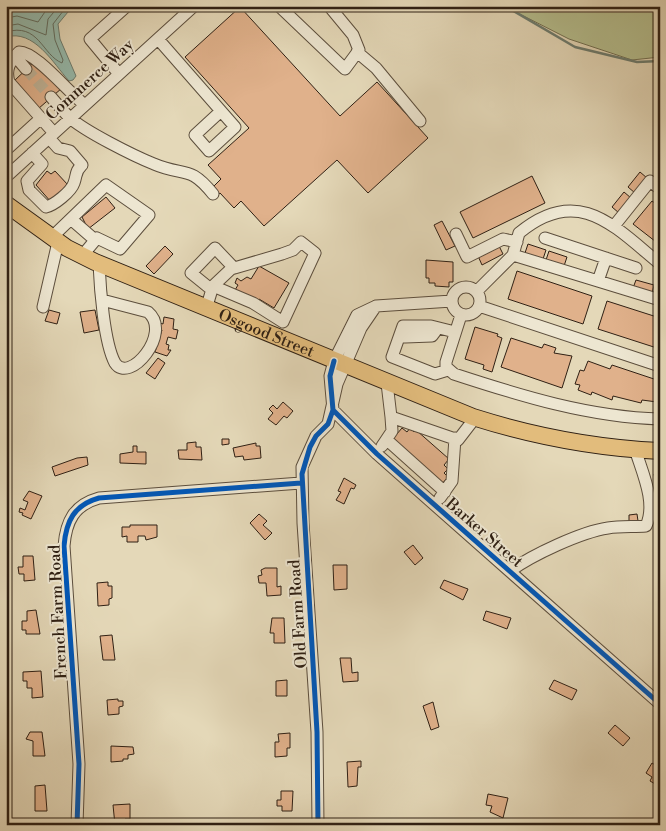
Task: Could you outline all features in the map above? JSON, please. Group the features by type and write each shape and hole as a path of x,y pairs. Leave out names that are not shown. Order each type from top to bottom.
{"highway":[{"name":"Osgood Street","path":"6,204 55,240 99,264 475,418 507,428 572,442 660,451"}],"street":[{"path":"119,74 90,39 127,6"},
{"name":"Commerce Way","path":"6,177 194,6"},
{"path":"279,6 345,69 359,50 353,34 329,6"},
{"path":"158,39 221,111"},
{"path":"32,153 42,164 27,181 29,190 46,207 52,206 74,185 76,171 82,165 70,151 58,148 40,119 9,82 6,74 9,64 19,52 30,54 39,60 70,94 85,105"},
{"path":"357,52 376,68 420,121"},
{"path":"15,56 26,69"},
{"path":"51,97 70,118 153,164 167,169 186,171 200,178 213,194"},
{"path":"6,150 40,119"},
{"path":"614,226 650,181 660,189"},
{"path":"43,307 55,240 72,220 75,213 106,185 149,215 120,249 97,238 82,256"},
{"path":"477,291 513,255 519,233 524,228 560,212 587,212 614,226 660,264"},
{"path":"72,220 95,240"},
{"path":"456,234 467,257 503,239 517,242"},
{"path":"544,238 636,268"},
{"path":"206,309 213,288 234,268 293,250 301,242 315,253 284,322 253,303 213,288 191,273 215,248 234,268"},
{"path":"513,255 660,300"},
{"path":"598,281 606,258"},
{"path":"99,264 102,300 110,350 116,364 122,368 129,368 140,361 149,351 156,326 154,316 148,312 102,300"},
{"path":"468,287 477,291 480,300 479,306 471,315 461,315 454,309 453,295 459,288 468,287"},
{"path":"333,410 330,376 340,363 353,320 362,311 376,306 452,301"},
{"path":"479,306 660,366"},
{"path":"262,332 272,315"},
{"path":"443,371 446,362 446,331 461,315"},
{"path":"443,371 435,374 392,357 403,326 446,331"},
{"path":"446,331 412,330 405,337 400,348 401,356 515,394 551,403 593,412 660,419"},
{"path":"375,452 387,440 392,431 387,383"},
{"name":"Barker Street","path":"333,410 375,452 660,704"},
{"name":"Old Farm Road","path":"318,825 317,732 302,483 305,457 316,436 328,424 333,410"},
{"path":"391,417 458,440 475,418"},
{"path":"435,505 452,481 455,438"},
{"path":"387,440 445,492"},
{"path":"510,571 526,559 590,532 608,528 646,526 655,511 636,450"},
{"name":"French Farm Road","path":"77,825 79,764 64,546 66,527 74,510 87,501 99,498 302,483"}],"green space":[{"path":"504,6 660,6 660,57 632,60 569,39"}],"water":[{"path":"6,6 73,6 58,24 60,39 76,76 73,80 69,81 42,49 34,43 16,36 6,37"}],"building":[{"path":"240,7 340,116 377,82 428,138 368,193 337,160 264,226 241,201 234,208 220,193 216,196 210,190 221,179 208,165 249,128 185,57"},
{"path":"36,60 62,88 38,109 13,82"},
{"path":"47,171 51,174 55,171 68,185 51,202 36,185"},
{"path":"640,172 647,178 635,193 628,187"},
{"path":"532,176 545,203 473,238 460,212"},
{"path":"624,192 631,198 619,213 612,207"},
{"path":"106,197 115,208 88,229 82,217"},
{"path":"652,201 660,207 660,245 633,224"},
{"path":"442,221 455,246 446,250 434,225"},
{"path":"528,244 546,250 543,259 525,253"},
{"path":"165,246 173,254 154,274 146,266"},
{"path":"499,246 503,254 482,265 478,256"},
{"path":"549,251 567,257 564,266 546,260"},
{"path":"426,260 453,262 453,282 449,282 449,287 435,286 435,283 429,283 429,278 426,278"},
{"path":"259,266 289,283 274,308 259,299 257,304 235,290 238,285 235,283 237,278 241,281 247,277 251,279"},
{"path":"517,271 592,296 583,324 508,299"},
{"path":"636,280 654,285 652,294 633,288"},
{"path":"607,301 660,318 660,349 598,329"},
{"path":"49,310 60,313 57,324 45,321"},
{"path":"95,310 99,330 84,333 80,312"},
{"path":"164,317 174,319 173,329 178,330 176,339 168,337 166,344 169,345 168,350 171,350 167,356 155,352 162,330 159,329 160,323 163,324"},
{"path":"475,327 498,334 497,336 502,338 492,372 483,369 484,365 465,359"},
{"path":"511,338 542,348 544,344 556,348 554,353 572,356 562,388 501,367"},
{"path":"158,358 165,363 155,379 146,373"},
{"path":"588,361 610,369 612,365 660,381 657,402 642,400 641,403 613,396 612,400 592,392 591,395 578,390 580,385 575,384 580,370 584,371"},
{"path":"283,402 293,411 287,418 284,416 276,425 268,419 273,413 269,409 273,405 277,409"},
{"path":"402,428 407,432 410,428 414,432 416,430 449,459 444,465 448,469 444,473 448,477 440,486 390,442"},
{"path":"222,439 229,439 229,444 222,445"},
{"path":"196,442 196,447 201,447 202,460 179,459 178,450 187,450 187,443"},
{"path":"256,443 256,446 260,446 261,458 244,460 243,456 235,457 233,448"},
{"path":"133,446 137,446 137,452 146,452 146,464 120,463 120,454 133,452"},
{"path":"87,457 88,465 55,476 52,467 77,458"},
{"path":"654,474 660,474 660,503 659,503"},
{"path":"344,478 356,485 354,489 351,488 344,504 336,500 341,492 338,491"},
{"path":"29,491 42,496 31,519 19,512 20,508 25,510 28,502 23,500"},
{"path":"259,514 267,521 263,525 272,533 265,540 250,523"},
{"path":"637,514 638,521 629,522 629,515"},
{"path":"130,525 157,525 157,537 146,540 145,536 138,536 138,542 127,542 127,536 122,537 122,527 130,527"},
{"path":"413,545 423,558 415,565 404,552"},
{"path":"23,556 33,556 35,580 24,581 24,574 19,574 18,567 23,567"},
{"path":"333,565 347,565 347,589 334,590"},
{"path":"277,568 277,587 281,586 281,595 267,596 266,583 259,583 258,576 262,575 261,570"},
{"path":"444,580 468,589 463,600 440,588"},
{"path":"108,582 108,586 112,586 112,598 109,599 109,605 98,606 97,583"},
{"path":"36,610 40,634 26,634 26,630 22,630 22,621 27,621 27,611"},
{"path":"486,611 511,618 507,629 483,620"},
{"path":"272,618 284,618 285,643 274,643 274,633 270,633"},
{"path":"112,635 115,660 103,660 100,636"},
{"path":"340,658 351,658 352,673 358,672 358,681 343,682"},
{"path":"41,671 43,697 32,698 32,688 27,688 27,681 23,681 23,672"},
{"path":"287,680 287,696 276,696 276,681"},
{"path":"554,680 577,690 572,700 549,689"},
{"path":"118,699 118,701 123,701 123,706 119,707 119,714 108,715 107,700"},
{"path":"433,702 439,727 431,730 423,706"},
{"path":"615,725 630,738 623,746 608,733"},
{"path":"30,732 42,732 45,756 33,756 33,741 26,739"},
{"path":"290,733 290,748 287,748 287,756 275,757 275,742 279,742 278,734"},
{"path":"111,746 133,747 134,754 128,755 128,759 123,759 123,761 111,762"},
{"path":"361,761 361,767 358,767 357,786 348,787 347,762"},
{"path":"652,763 660,768 660,781 657,785 650,781 652,777 646,773"},
{"path":"45,785 47,811 35,811 35,786"},
{"path":"281,791 293,791 292,811 282,811 282,806 277,806 277,800 281,800"},
{"path":"488,794 508,798 503,818 490,812 492,806 486,805"},
{"path":"130,804 130,819 125,819 125,824 115,825 113,805"}],"waterway":[{"path":"505,6 575,47 637,62 660,61"}],"tunnel":[{"path":"26,69 51,97"}],"cycle path":[{"path":"318,825 317,732 302,474 310,447 316,436 328,424 333,410 330,376 334,361"},
{"path":"333,410 377,454 660,704"},
{"path":"77,825 79,764 64,546 69,522 73,515 83,505 99,498 301,483"}]}
